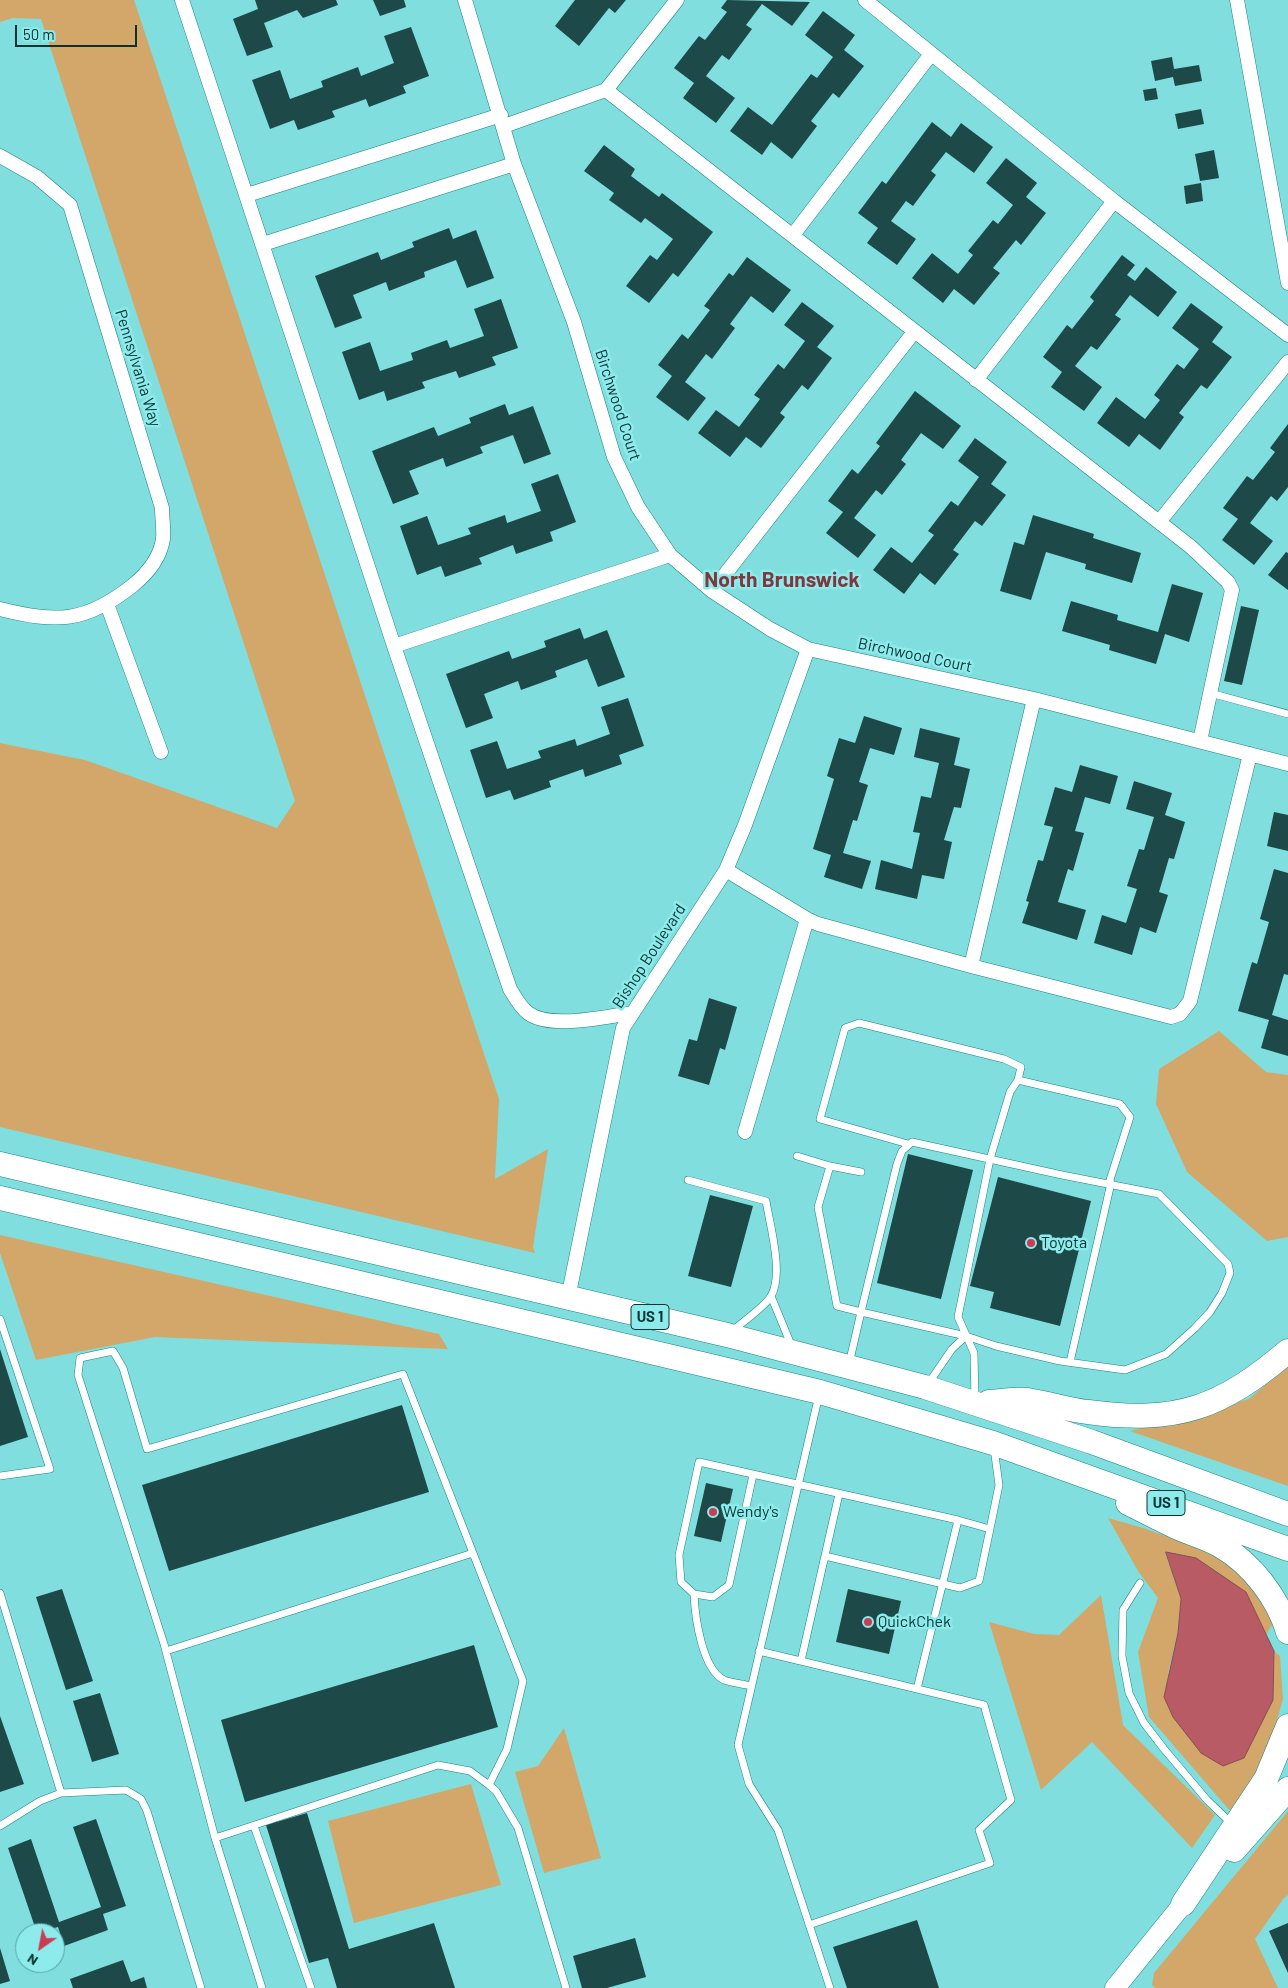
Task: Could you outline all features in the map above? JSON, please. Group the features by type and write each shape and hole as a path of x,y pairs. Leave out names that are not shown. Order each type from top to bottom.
{"highway":[{"name":"US 1","path":"0,1164 794,1352 975,1403 1092,1442 1288,1514"},
{"name":"US 1","path":"0,1198 820,1392 994,1443 1288,1549"},
{"path":"975,1403 1027,1400 1109,1414 1147,1415 1179,1412 1210,1404 1238,1390 1288,1351"},
{"path":"1044,1460 1173,1526 1208,1540 1232,1554 1254,1574 1268,1591 1280,1610 1288,1632"},
{"path":"1183,1904 1266,1779 1288,1726"},
{"path":"1183,1904 1288,1789"}],"main road":[{"path":"1122,1984 1183,1904"}],"street":[{"path":"182,0 504,976 522,1008 534,1017 556,1021 633,1013"},
{"name":"Birchwood Court","path":"465,0 503,120 514,164 574,322 614,457 638,507 670,555 712,591 770,629 808,649 1034,699 1288,764"},
{"path":"247,195 606,90 677,0"},
{"path":"865,0 1114,201 1288,335"},
{"path":"1237,0 1288,284"},
{"path":"793,236 931,54"},
{"path":"606,90 1191,547 1228,582 1232,590 1200,741"},
{"name":"Pennsylvania Way","path":"0,156 37,177 70,205 162,508 163,538 159,553 152,566 141,579 95,611 80,615 44,618 0,609"},
{"path":"263,244 514,164"},
{"path":"976,380 1114,201"},
{"path":"712,591 914,332"},
{"path":"1159,522 1288,362"},
{"path":"394,646 670,555"},
{"path":"107,604 161,752"},
{"name":"Bishop Boulevard","path":"568,1298 623,1028 726,870 745,825 808,649"},
{"path":"971,966 1034,699"},
{"path":"726,870 807,920 971,966 1171,1017 1180,1014 1190,1001 1250,754"},
{"path":"745,1132 807,920"}],"lane":[{"path":"1210,693 1288,714"},
{"path":"908,1144 820,1119 845,1028 859,1023 1004,1059 1021,1068 1018,1080 1010,1092 990,1159 958,1316 974,1353 975,1403"},
{"path":"1018,1080 1120,1104 1130,1117 1110,1183 1070,1362"},
{"path":"830,1166 818,1207 837,1306 860,1312 966,1336 996,1346 1060,1361 1125,1370 1166,1354 1210,1312 1222,1293 1230,1273 1228,1264 1159,1194 912,1142 902,1151 897,1164 860,1312 848,1367"},
{"path":"797,1156 830,1166 861,1172"},
{"path":"688,1180 766,1201 774,1244 775,1270 771,1296 794,1352"},
{"path":"727,1336 771,1296"},
{"path":"0,1319 50,1469 0,1476"},
{"path":"926,1388 952,1349 966,1336"},
{"path":"262,1988 215,1838 166,1651 78,1375 80,1358 113,1352 124,1368 147,1449 403,1374 523,1681 507,1749 489,1785"},
{"path":"820,1392 797,1484 738,1745 749,1784 778,1830 830,1988"},
{"path":"825,1556 960,1588 979,1581 999,1485 994,1443"},
{"path":"753,1475 729,1585 713,1597 694,1594 681,1582 679,1555 699,1462 990,1528"},
{"path":"801,1661 839,1494"},
{"path":"917,1689 958,1520"},
{"path":"166,1651 473,1553"},
{"path":"1140,1583 1123,1610 1122,1656 1129,1693 1144,1723 1164,1749 1208,1800 1235,1827"},
{"path":"0,1592 61,1793"},
{"path":"694,1594 695,1618 712,1670 725,1680 751,1686"},
{"path":"759,1651 984,1705 1011,1800 979,1830 990,1863 809,1925"},
{"path":"215,1838 438,1765 470,1771 496,1791 518,1828 566,1988"},
{"path":"0,1826 40,1801 61,1793 119,1789 131,1792 140,1799 147,1811 201,1988"},
{"path":"254,1826 310,1988"}],"shaded area":[{"path":"0,0 134,0 499,1099 495,1179 548,1149 533,1247 535,1253 0,1127 0,743 85,760 277,828 295,801 41,19 13,18 0,22"},
{"path":"1219,1031 1266,1072 1288,1075 1288,1237 1267,1241 1187,1172 1156,1104 1159,1069"},
{"path":"0,1235 439,1334 448,1349 155,1337 36,1360 0,1253"},
{"path":"1288,1365 1288,1486 1130,1431 1249,1399"},
{"path":"1108,1518 1182,1542 1220,1559 1247,1580 1273,1623 1266,1635 1246,1592 1166,1553 1181,1599 1178,1633 1168,1673 1273,1700 1274,1651 1280,1656 1283,1699 1266,1759 1231,1812 1149,1717 1138,1652 1158,1598 1138,1571"},
{"path":"1166,1552 1196,1558 1246,1592 1274,1651 1273,1700 1244,1758 1223,1766 1201,1753 1173,1717 1164,1697 1178,1633 1181,1599"},
{"path":"1101,1595 1123,1725 1215,1815 1192,1848 1092,1742 1041,1790 989,1622 1034,1634 1059,1635"},
{"path":"564,1728 601,1858 544,1873 515,1772 538,1766"},
{"path":"471,1784 501,1885 354,1923 328,1821"},
{"path":"1288,1811 1288,1895 1255,1939 1278,1988 1156,1988 1152,1985 1154,1973"}],"building":[{"path":"255,0 336,0 338,5 303,18 297,10 264,23 273,47 247,56 233,19 258,9"},
{"path":"373,0 404,0 406,7 380,16"},
{"path":"575,0 626,0 615,13 609,8 579,46 555,26"},
{"path":"727,0 810,2 792,26 762,4 746,25 752,29 729,60 722,55 706,76 735,98 716,123 683,98 694,83 674,68 699,36 705,40 727,12 721,8"},
{"path":"823,11 855,35 844,50 864,66 839,98 833,93 811,121 817,126 792,159 771,142 762,155 730,131 748,107 772,125 811,74 817,78 833,57 805,35"},
{"path":"411,27 429,76 403,86 406,93 369,107 366,99 332,111 335,117 298,130 294,120 270,129 252,80 280,70 290,99 323,87 321,81 358,67 361,76 394,63 384,36"},
{"path":"1172,57 1174,69 1199,65 1202,81 1175,86 1173,77 1155,81 1151,61"},
{"path":"1156,88 1158,99 1145,101 1143,90"},
{"path":"1201,109 1204,124 1178,129 1175,114"},
{"path":"932,122 951,137 961,123 993,147 974,173 946,152 931,171 936,175 913,206 906,201 891,221 916,239 897,265 867,243 878,228 858,213 882,181 886,184"},
{"path":"604,145 635,169 631,176 659,197 662,193 713,232 678,277 673,273 649,303 626,286 650,255 657,260 673,239 645,218 641,223 609,200 614,193 584,171"},
{"path":"1214,150 1219,178 1200,181 1195,154"},
{"path":"1006,158 1037,183 1026,197 1046,213 1021,245 1016,240 993,268 1000,273 974,305 954,289 943,303 912,278 932,253 958,274 973,255 968,251 993,220 998,224 1013,205 986,183"},
{"path":"1201,183 1203,201 1186,204 1184,186"},
{"path":"449,228 453,239 476,230 494,278 467,288 456,260 424,272 425,277 389,291 386,282 353,295 362,318 335,328 315,276 378,252 381,260 414,247 412,242"},
{"path":"1122,255 1135,265 1127,275 1135,281 1146,267 1177,292 1158,317 1130,295 1115,315 1121,319 1097,350 1091,346 1075,366 1102,387 1084,411 1051,387 1062,372 1043,357 1067,325 1072,329 1094,301 1090,297"},
{"path":"747,257 791,290 773,313 751,296 730,324 735,328 712,359 706,354 685,382 706,398 688,421 656,397 672,376 658,365 682,334 688,339 710,310 704,306 729,273 733,276"},
{"path":"501,299 518,348 492,357 496,365 459,378 456,371 422,382 425,388 387,401 384,391 359,400 342,352 370,342 380,371 413,360 411,353 447,340 450,348 484,336 474,309"},
{"path":"802,302 834,326 817,347 832,358 808,390 802,385 780,413 785,417 761,448 746,437 730,457 698,433 716,410 739,427 760,399 754,395 778,364 784,369 805,341 784,325"},
{"path":"1191,303 1223,327 1212,342 1232,357 1207,389 1201,385 1179,413 1184,417 1160,450 1139,434 1129,447 1097,423 1116,397 1145,419 1160,400 1154,395 1177,364 1184,369 1199,349 1172,328"},
{"path":"915,391 961,426 943,449 921,433 901,460 906,464 882,495 876,490 854,518 876,535 858,558 826,533 843,512 828,501 852,469 858,474 880,446 876,443"},
{"path":"505,404 509,415 533,406 551,454 524,464 513,435 480,447 483,453 446,467 443,458 409,471 419,494 393,504 372,451 434,427 438,436 471,423 469,418"},
{"path":"1288,424 1288,487 1277,501 1271,496 1250,523 1273,541 1254,565 1222,540 1238,519 1223,508 1247,476 1253,480 1275,452 1270,448"},
{"path":"975,438 1007,462 991,484 1006,495 982,526 975,521 953,550 959,554 935,585 920,573 904,594 873,570 891,547 912,563 934,535 928,531 951,501 958,506 979,477 958,461"},
{"path":"558,474 576,522 550,532 553,541 516,554 513,545 479,558 482,564 445,577 441,566 417,575 400,526 427,516 438,545 471,534 468,528 505,515 507,523 541,511 531,484"},
{"path":"1033,515 1094,534 1093,538 1141,553 1132,583 1085,569 1086,564 1046,552 1031,600 1000,591 1014,542 1024,545"},
{"path":"1286,552 1288,553 1288,590 1268,575"},
{"path":"1172,584 1203,593 1189,642 1165,634 1156,664 1109,650 1110,645 1062,631 1071,601 1118,615 1117,620 1158,632"},
{"path":"1241,606 1259,610 1242,685 1224,681"},
{"path":"580,628 584,639 607,630 625,677 598,687 587,659 555,671 557,677 521,690 518,681 484,694 493,718 466,728 446,674 509,651 512,659 546,647 544,641"},
{"path":"628,698 644,746 619,755 622,764 585,777 583,769 549,781 551,787 514,800 510,790 486,798 470,750 497,741 507,769 541,758 538,751 575,739 577,746 610,734 601,707"},
{"path":"864,716 902,728 894,755 870,748 859,782 868,785 857,821 853,820 843,853 871,861 862,889 824,877 831,855 813,849 834,779 827,776 839,738 855,743"},
{"path":"920,728 960,738 954,765 970,769 961,808 954,807 944,840 952,842 944,879 922,875 917,899 875,889 881,860 912,869 920,833 913,832 921,796 931,798 939,763 914,757"},
{"path":"1080,765 1118,776 1110,804 1085,797 1075,831 1084,833 1073,871 1068,869 1058,902 1086,910 1077,940 1022,923 1029,902 1026,901 1038,860 1043,861 1053,827 1044,825 1055,787 1072,792"},
{"path":"1134,781 1172,793 1165,815 1185,822 1174,859 1169,858 1159,892 1168,895 1156,933 1140,927 1132,955 1094,943 1102,915 1126,923 1137,889 1127,886 1139,849 1144,850 1154,817 1126,809"},
{"path":"1274,812 1288,815 1288,851 1267,846"},
{"path":"1274,869 1288,873 1288,975 1284,974 1272,1015 1288,1020 1288,1056 1261,1048 1269,1020 1238,1011 1252,962 1257,964 1269,922 1260,919"},
{"path":"709,998 737,1007 725,1050 720,1048 709,1085 678,1076 689,1039 697,1041"},
{"path":"908,1154 973,1170 941,1299 877,1283"},
{"name":"Toyota","path":"998,1177 1091,1201 1060,1326 990,1308 994,1292 970,1286"},
{"path":"710,1195 753,1206 731,1287 688,1276"},
{"path":"0,1349 28,1437 0,1446"},
{"path":"402,1405 429,1492 169,1571 142,1485"},
{"name":"Wendy's","path":"706,1483 733,1489 721,1542 694,1536"},
{"path":"62,1589 93,1681 66,1690 36,1597"},
{"name":"QuickChek","path":"848,1589 901,1601 889,1654 836,1642"},
{"path":"474,1645 498,1727 245,1802 221,1720"},
{"path":"100,1693 119,1754 92,1762 73,1701"},
{"path":"0,1716 24,1784 0,1792"},
{"path":"307,1813 349,1949 434,1923 455,1988 337,1988 328,1958 309,1963 266,1825"},
{"path":"96,1819 126,1906 103,1914 108,1930 65,1946 65,1923 34,1923 8,1848 31,1839 59,1922 101,1907 73,1827"},
{"path":"917,1920 939,1988 847,1988 833,1947"},
{"path":"1288,1923 1288,1973 1269,1931"},
{"path":"635,1938 646,1977 607,1988 582,1988 573,1956"},
{"path":"0,1948 10,1981 0,1984"},
{"path":"123,1960 131,1982 144,1977 147,1988 73,1988 70,1979"}],"place":[{"name":"Toyota","path":"1031,1243"},
{"name":"Wendy's","path":"713,1512"},
{"name":"QuickChek","path":"868,1622"}],"district":[{"name":"North Brunswick","path":"782,580"}]}
